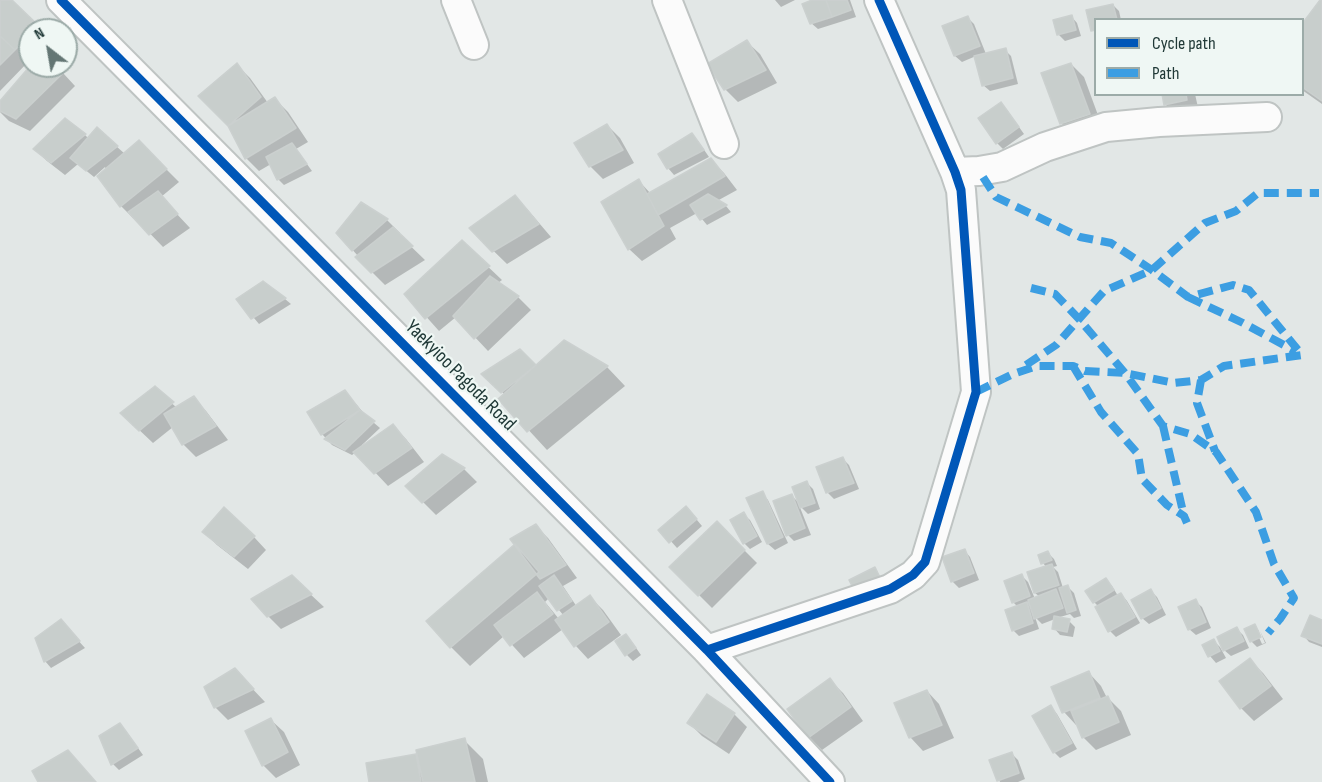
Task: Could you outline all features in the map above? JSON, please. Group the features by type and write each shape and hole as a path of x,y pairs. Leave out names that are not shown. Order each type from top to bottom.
{"street":[{"name":"Yaekyioo Pagoda Road","path":"61,0 707,650 830,782"},
{"path":"456,0 474,45"},
{"path":"667,0 724,144"},
{"path":"707,650 890,589 913,575 925,562 976,392 961,190 879,0"},
{"path":"955,172 1002,167 1045,147 1106,127 1267,117"}],"building":[{"path":"0,0 12,0 31,18 18,18 18,47 15,50 0,36"},
{"path":"812,0 826,0 832,17 810,24 802,4"},
{"path":"826,0 847,0 851,10 832,17"},
{"path":"1322,0 1322,101 1304,88 1304,21"},
{"path":"1113,4 1116,18 1094,18 1094,30 1091,31 1086,10"},
{"path":"1072,15 1076,30 1057,35 1053,20"},
{"path":"968,16 980,46 954,56 942,26"},
{"path":"0,36 15,50 0,65"},
{"path":"747,40 766,70 724,90 707,64"},
{"path":"1006,48 1013,78 982,86 974,56"},
{"path":"237,63 261,97 228,126 198,96"},
{"path":"1071,63 1090,114 1060,124 1041,73"},
{"path":"20,78 58,78 16,119 0,111 0,101"},
{"path":"1162,96 1186,96 1187,100 1164,105"},
{"path":"275,97 296,128 245,159 228,126"},
{"path":"1001,102 1019,127 996,144 978,118"},
{"path":"65,118 86,134 51,163 33,149"},
{"path":"607,124 623,150 589,167 574,143"},
{"path":"97,127 118,146 86,171 70,158"},
{"path":"692,133 704,150 667,169 658,154"},
{"path":"139,140 167,169 120,207 97,176"},
{"path":"292,143 307,164 277,180 266,157"},
{"path":"711,158 725,176 658,215 647,194"},
{"path":"639,179 664,226 628,250 601,202"},
{"path":"158,191 178,214 149,235 128,212"},
{"path":"708,194 727,205 700,220 690,205"},
{"path":"515,195 539,224 492,252 469,228"},
{"path":"361,202 388,219 352,251 336,233"},
{"path":"393,227 413,246 371,273 355,257"},
{"path":"462,240 490,266 425,319 404,294"},
{"path":"490,276 519,296 474,339 453,316"},
{"path":"263,281 286,298 251,319 236,299"},
{"path":"564,340 608,366 527,432 498,399"},
{"path":"520,349 536,365 501,393 481,374"},
{"path":"155,386 174,402 139,431 120,413"},
{"path":"345,390 360,410 321,435 307,412"},
{"path":"194,396 216,426 182,445 164,414"},
{"path":"360,410 375,421 345,450 324,439"},
{"path":"393,424 412,448 374,474 353,452"},
{"path":"442,454 465,468 422,503 405,486"},
{"path":"843,457 854,483 826,493 816,467"},
{"path":"807,481 815,503 800,508 792,487"},
{"path":"763,491 783,537 767,544 746,498"},
{"path":"792,494 805,528 786,536 773,501"},
{"path":"686,506 697,519 669,543 658,530"},
{"path":"224,507 255,536 234,557 202,532"},
{"path":"744,512 757,536 743,544 730,520"},
{"path":"717,521 745,550 698,596 669,567"},
{"path":"536,524 566,565 540,579 510,539"},
{"path":"515,544 539,572 450,648 426,621"},
{"path":"965,549 974,573 951,582 942,557"},
{"path":"1048,551 1052,560 1041,564 1038,555"},
{"path":"1052,564 1059,585 1034,593 1027,572"},
{"path":"875,567 885,588 859,600 849,580"},
{"path":"1022,574 1030,596 1012,603 1004,581"},
{"path":"292,575 312,594 267,617 251,599"},
{"path":"554,575 572,601 557,611 539,586"},
{"path":"1106,578 1114,590 1093,603 1085,591"},
{"path":"1068,585 1076,610 1067,613 1059,588"},
{"path":"1056,589 1063,608 1034,619 1028,600"},
{"path":"1151,589 1161,608 1141,619 1131,600"},
{"path":"537,592 553,614 510,646 494,625"},
{"path":"1121,593 1135,617 1108,632 1095,607"},
{"path":"590,595 609,622 574,647 555,620"},
{"path":"1196,599 1206,622 1188,630 1178,607"},
{"path":"1027,602 1033,623 1012,631 1005,610"},
{"path":"1310,615 1322,620 1322,644 1301,636"},
{"path":"1054,616 1070,619 1067,632 1052,629"},
{"path":"61,619 80,641 44,662 35,638"},
{"path":"1255,624 1261,637 1250,642 1244,629"},
{"path":"1237,627 1244,641 1223,651 1217,637"},
{"path":"626,634 636,648 625,656 615,641"},
{"path":"1214,639 1220,651 1208,657 1202,645"},
{"path":"1250,658 1271,686 1240,709 1219,681"},
{"path":"235,668 254,689 214,708 204,687"},
{"path":"1089,671 1100,698 1062,713 1051,687"},
{"path":"830,678 851,707 808,738 787,709"},
{"path":"927,690 942,725 909,738 894,703"},
{"path":"707,694 735,713 716,742 687,723"},
{"path":"1108,696 1119,722 1082,738 1071,711"},
{"path":"1051,705 1072,743 1053,753 1032,716"},
{"path":"271,718 288,752 262,766 245,731"},
{"path":"120,723 138,748 111,765 99,736"},
{"path":"465,738 475,782 423,782 416,750"},
{"path":"68,750 96,782 38,782 32,771"},
{"path":"1012,752 1019,773 997,781 989,760"},
{"path":"416,754 421,782 369,782 366,763"}],"marked path":[{"path":"976,392 1013,374 1037,366 1073,366 1085,371 1125,373 1174,383 1201,380 1224,366 1302,355 1249,290 1233,285 1188,297 1111,243 1080,237 996,197 979,171"},
{"path":"1026,365 1056,345 1104,291 1152,270 1205,223 1236,211 1258,193 1319,193"},
{"path":"1031,288 1055,294 1079,319 1125,373 1163,426 1190,434 1216,452 1256,512 1274,564 1294,598 1268,633"},
{"path":"1188,297 1295,351"},
{"path":"1073,366 1101,412 1138,454 1142,479 1167,505 1184,516 1190,530"},
{"path":"1201,380 1197,403 1215,451"},
{"path":"1163,426 1184,516"}],"cycle path":[{"path":"61,0 707,650 830,782"},
{"path":"707,650 890,589 913,575 925,562 976,392 961,190 879,0"}]}
